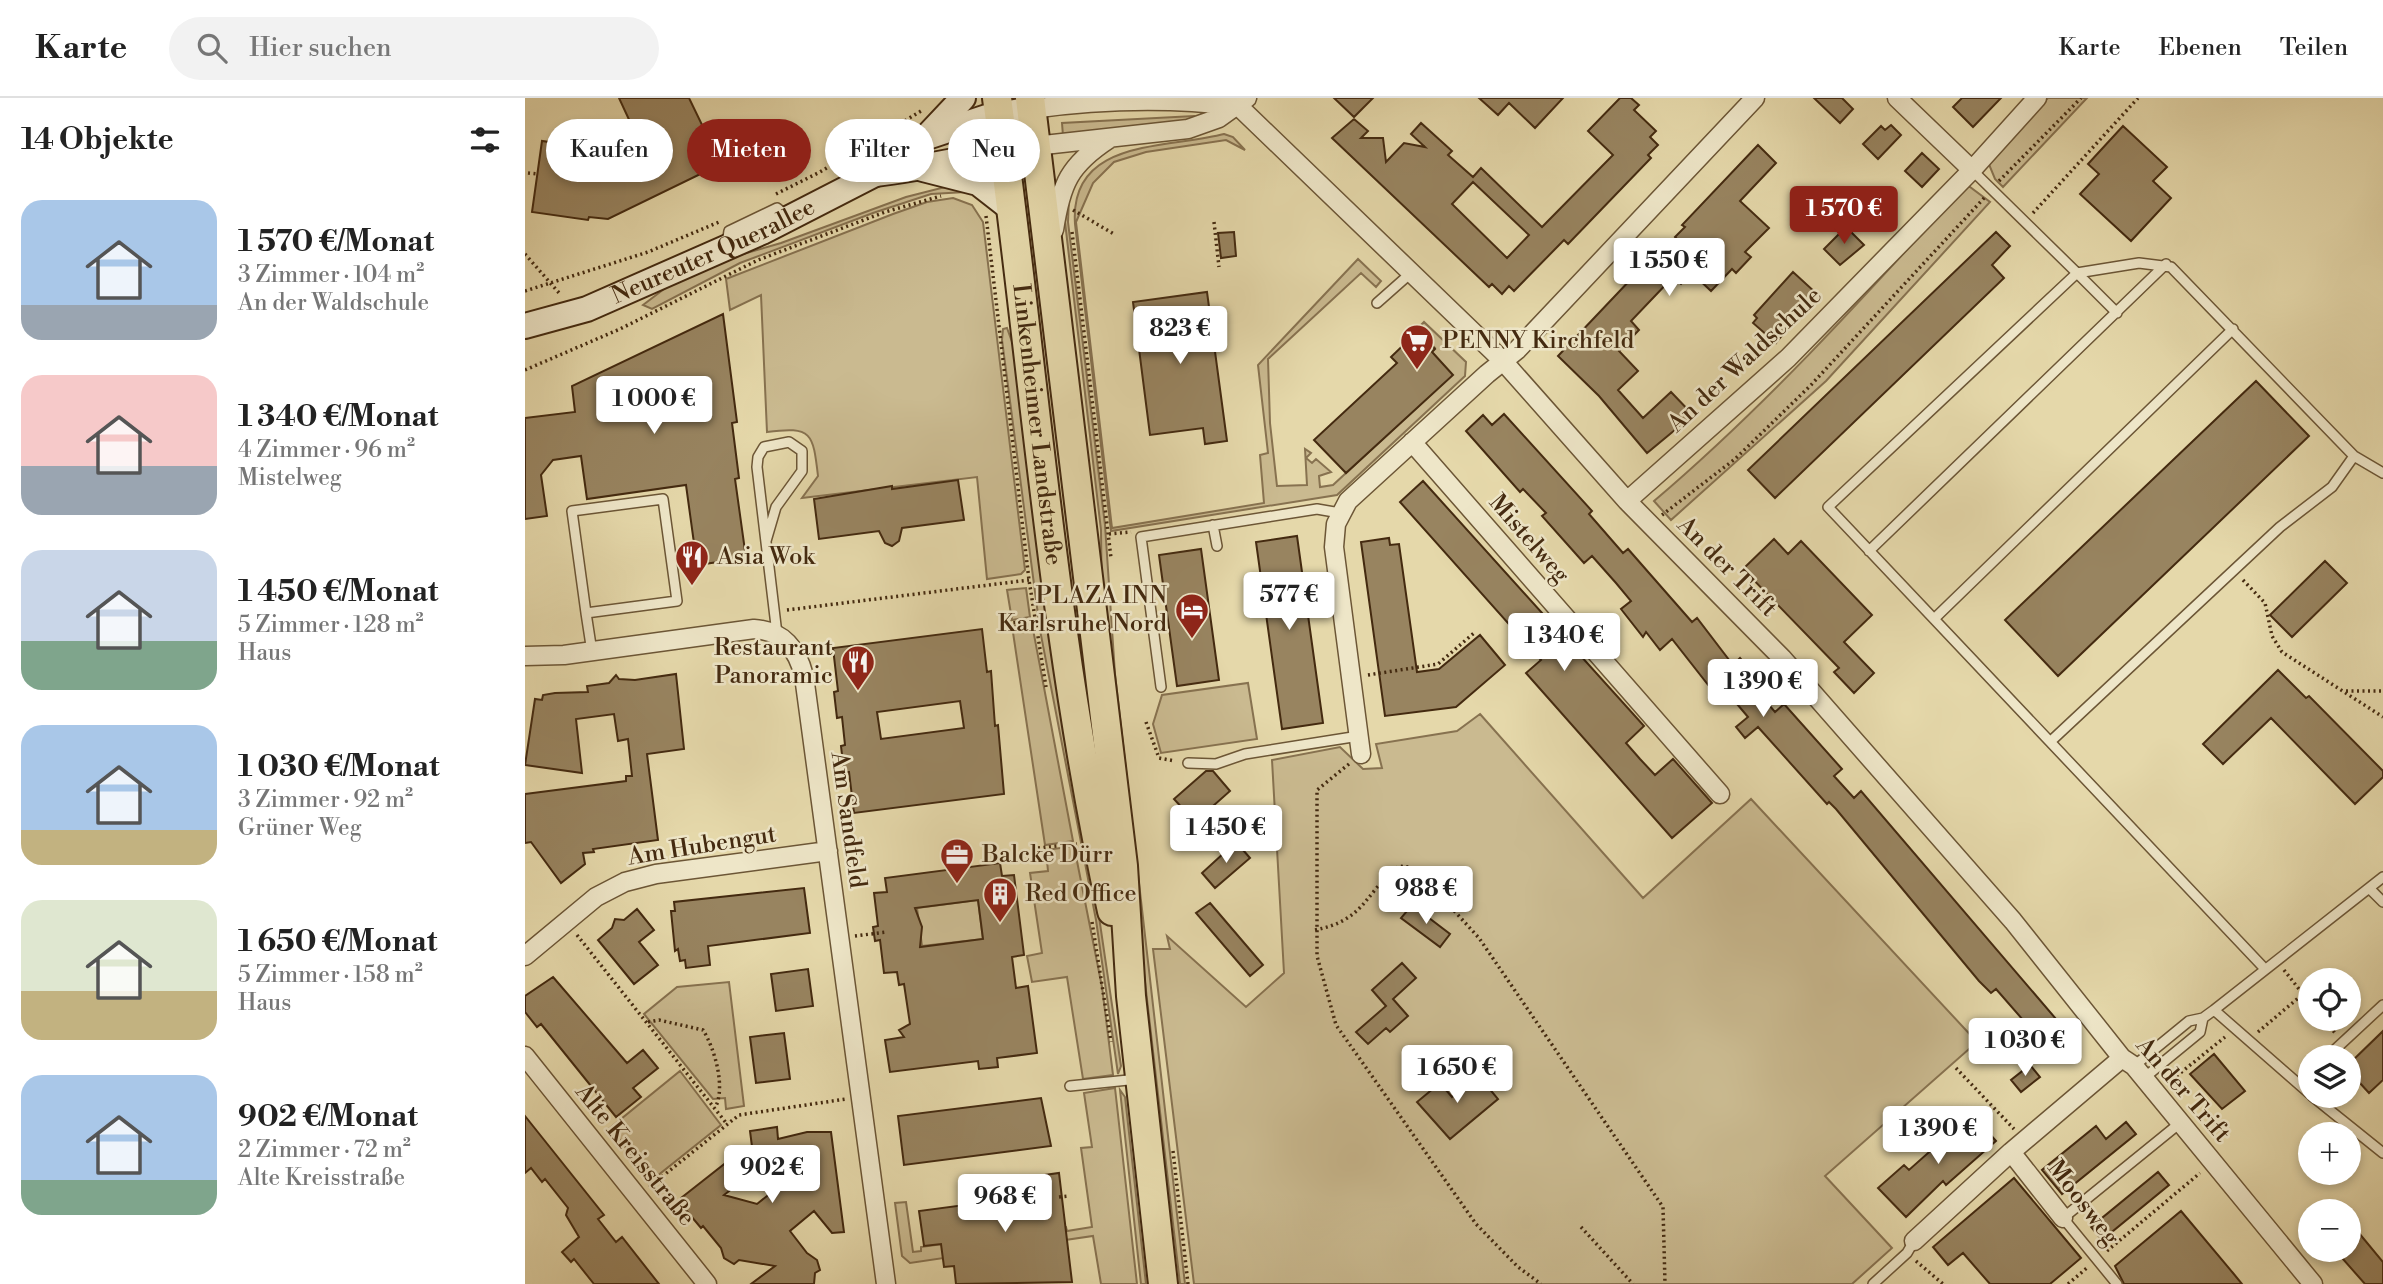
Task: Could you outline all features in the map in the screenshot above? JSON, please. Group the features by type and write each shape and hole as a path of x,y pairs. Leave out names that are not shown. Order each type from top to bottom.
{"main road":[{"name":"Linkenheimer Landstraße","path":"1007,182 1034,420 1074,709 1103,869 1131,996"},
{"name":"Linkenheimer Landstraße","path":"1039,182 1123,866 1131,996 1163,1284"}],"street":[{"path":"934,129 963,98"},
{"path":"1360,745 1333,547 1340,513 1348,501 1412,442 1517,350 1755,98"},
{"path":"1897,98 1972,170"},
{"name":"An der Waldschule","path":"1627,501 1788,358 1972,170 2037,98"},
{"path":"1030,104 1201,99 1238,101"},
{"path":"1040,145 1207,124 1238,101"},
{"name":"An der Trift","path":"1238,101 1503,361 1627,501 1781,657 2013,921 2313,1284"},
{"name":"Neureuter Querallee","path":"934,133 998,106 1030,104"},
{"name":"Linkenheimer Landstraße","path":"1049,264 1063,185 1081,159 1112,137"},
{"path":"934,172 978,183 1010,208"},
{"name":"Neureuter Querallee","path":"525,326 587,309 726,248 860,182"},
{"name":"Neureuter Querallee","path":"525,343 560,329 587,309"},
{"name":"Mistelweg","path":"1412,442 1720,794"},
{"path":"525,656 592,652 754,629 777,634"},
{"name":"Am Sandfeld","path":"777,634 796,653 804,676 861,1097 890,1281"},
{"name":"Am Hubengut","path":"525,956 611,888 640,877 828,851"},
{"name":"Alte Kreisstraße","path":"525,1056 707,1284"},
{"path":"1910,1247 2018,1147 2134,1067"},
{"name":"Moosweg","path":"2018,1147 2063,1218"}],"lane":[{"path":"1972,170 2117,313"},
{"path":"2265,969 1828,508 2077,273 2139,262 2166,264 2187,281 2354,456 2383,473"},
{"path":"1869,551 2166,264"},
{"path":"1377,303 1412,272"},
{"path":"1934,619 2232,329"},
{"path":"766,541 776,507 802,471 801,451 789,442 772,443 764,447 758,457 766,541 777,634"},
{"path":"2051,741 2280,527 2337,482 2354,456"},
{"path":"586,613 677,601 663,499 572,511 586,613 592,652"},
{"path":"1161,687 1141,537 1317,509 1340,513"},
{"path":"1213,526 1217,547"},
{"path":"1188,763 1216,764 1245,754 1360,745"},
{"path":"2134,1067 2189,1021 2203,1018 2214,1010 2383,877"},
{"path":"2369,888 2383,902"},
{"path":"2339,1045 2383,1005"},
{"path":"2214,1010 2298,1083"},
{"path":"2134,1067 2200,1032 2203,1018"},
{"path":"1070,1086 1140,1079"},
{"path":"2327,1108 2383,1153"},
{"path":"2063,1218 2180,1123"},
{"name":"Moosweg","path":"2063,1218 2117,1284"},
{"path":"1873,1284 1910,1247"}],"path":[{"path":"1648,523 1676,508 1735,459 1811,386 1992,188 2081,98"},
{"path":"2030,225 2035,208 2138,98"},
{"path":"775,195 820,172 922,110"},
{"path":"528,173 538,174"},
{"path":"525,370 620,329 748,264 895,209 950,195"},
{"path":"1071,209 1114,234"},
{"path":"525,291 648,252 729,217"},
{"path":"1214,222 1219,267"},
{"path":"525,254 562,296"},
{"path":"1109,534 1130,531 1141,537"},
{"path":"2234,571 2265,603 2272,636 2282,652 2383,717"},
{"path":"775,611 1029,580"},
{"path":"1004,618 1011,623 1034,620"},
{"path":"1352,678 1438,664 1474,633"},
{"path":"2344,691 2383,691"},
{"path":"1146,722 1160,758 1188,763"},
{"path":"1360,745 1317,790 1315,930 1319,974 1336,1025 1476,1224 1518,1267 1541,1284"},
{"path":"1038,848 1077,844"},
{"path":"1315,930 1340,925 1366,903 1399,866 1409,867 1426,880 1479,938 1663,1207 1665,1284"},
{"path":"566,922 727,1124"},
{"path":"840,938 887,932"},
{"path":"2276,961 2298,988"},
{"path":"2248,1040 2298,998"},
{"path":"648,1022 659,1020 703,1030 712,1044 722,1086 721,1098 715,1109"},
{"path":"2181,1072 2235,1028"},
{"path":"2333,1031 2342,1042"},
{"path":"1956,1068 2018,1147"},
{"path":"637,1198 745,1112 861,1097"},
{"path":"2068,1284 2213,1163"},
{"path":"1059,1197 1068,1196"},
{"path":"1581,1227 1633,1284"},
{"path":"1910,1247 1943,1284"}],"shaded area":[{"path":"2048,98 2087,98 2003,187 1995,179 1988,162"},
{"path":"1194,116 1196,120 1063,136 1062,123"},
{"path":"1224,134 1233,137 1245,150 1226,140 1146,152 1114,162 1093,183 1076,222 1112,528 1264,503 1260,455 1268,453 1258,365 1358,259 1381,281 1376,287 1361,273 1268,359 1270,423 1277,486 1307,485 1305,449 1311,453 1306,458 1312,463 1316,459 1331,472 1319,476 1320,487 1333,485 1452,375 1432,352 1435,348 1417,329 1424,322 1466,362 1465,376 1337,495 1111,531 1075,224 1077,196 1088,176 1104,162 1126,152"},
{"path":"949,186 966,192 931,194 873,213 740,263 652,309 643,305 672,283 733,257 781,243 906,197"},
{"path":"1964,187 1970,187 1990,202 1826,381 1671,520 1654,501 1776,388"},
{"path":"953,198 972,205 983,222 1025,570 1021,574 987,579 977,477 802,498 818,476 814,450 812,442 802,432 767,432 761,295 730,310 726,279 893,214 927,202"},
{"path":"1069,198 1068,222 1105,525 1115,674 1185,1284 1180,1284 1102,611 1101,530 1065,222"},
{"path":"1007,328 1016,353 1121,1066 1118,1074 1096,920 1040,630 1002,340 1003,329"},
{"path":"1026,588 1030,617 1012,620 1007,590"},
{"path":"1032,624 1073,841 1045,845 1012,626"},
{"path":"1248,683 1257,739 1161,753 1153,724 1162,695"},
{"path":"1480,714 1643,898 1751,799 1977,1042 1825,1176 1892,1248 1852,1284 1194,1284 1153,949 1170,949 1167,936 1246,1007 1284,973 1272,760 1340,747 1363,769 1382,768 1376,744 1457,731"},
{"path":"1074,846 1102,987 1113,1075 1083,1079 1067,977 1032,982 1027,956 1042,953 1030,873 1048,871 1046,850"},
{"path":"978,900 983,939 922,946 917,908"},
{"path":"729,982 744,1106 726,1109 725,1098 713,1099 644,1014 677,987"},
{"path":"680,1071 721,1125 652,1180 610,1128"},
{"path":"1115,1088 1137,1284 1101,1284 1093,1236 910,1263 902,1256 895,1203 906,1202 913,1252 921,1251 921,1247 1066,1227 1067,1231 1092,1227 1081,1148 1092,1147 1084,1093"},
{"path":"1120,1090 1125,1097 1146,1284 1141,1284"}],"building":[{"path":"619,98 689,98 699,119 687,119 687,181 608,219 589,217 588,220 532,212 542,141 546,142 546,182 673,182 673,119 629,119"},
{"path":"1334,98 1373,98 1354,117"},
{"path":"1479,98 1563,98 1535,128 1509,103 1498,115"},
{"path":"1620,98 1631,98 1639,105 1634,110 1656,131 1650,137 1658,145 1648,155 1651,158 1568,244 1564,240 1514,291 1509,286 1502,294 1492,284 1489,287 1332,138 1354,119 1368,131 1361,138 1383,138 1386,162 1404,143 1425,147 1411,134 1421,123 1452,151 1448,155 1473,177 1481,168 1542,227 1613,155 1588,131","holes":["1473,182 1529,235 1507,258 1452,204"]},
{"path":"1814,98 1842,98 1853,109 1840,123"},
{"path":"1962,98 2001,98 1973,127 1953,107"},
{"path":"1891,125 1901,135 1878,159 1863,144 1881,126 1885,130"},
{"path":"2123,126 2167,167 2153,181 2171,198 2131,241 2080,194 2099,174 2088,164"},
{"path":"1758,145 1776,163 1740,201 1769,228 1745,252 1751,257 1736,273 1732,269 1711,291 1692,273 1681,284 1673,277 1631,321 1639,330 1619,351 1638,371 1618,390 1643,418 1671,392 1693,415 1647,453 1599,396 1558,356 1652,257 1662,266 1683,245 1675,237 1685,227 1682,225"},
{"path":"1922,153 1939,169 1922,187 1905,171"},
{"path":"1843,202 1854,214 1842,226 1831,214"},
{"path":"1846,227 1864,245 1840,265 1824,249"},
{"path":"1234,232 1236,256 1221,258 1218,233"},
{"path":"1996,232 2010,246 1992,265 2004,278 1775,498 1748,470"},
{"path":"1793,272 1816,293 1776,343 1753,323 1757,318 1754,315"},
{"path":"1207,292 1227,441 1205,444 1203,428 1150,435 1133,302"},
{"path":"723,314 737,422 732,423 739,478 735,479 747,565 732,560 697,565 686,485 587,499 581,456 553,460 541,475 547,516 525,519 525,418 575,412 572,386"},
{"path":"1418,331 1435,349 1432,352 1453,375 1346,473 1314,440 1397,363 1391,357"},
{"path":"2256,381 2309,436 2058,676 2005,620"},
{"path":"1504,414 1592,511 1589,514 1623,553 1628,549 1692,622 1697,618 1733,665 1740,658 1764,686 1757,691 1775,712 1784,704 1842,769 1834,776 1854,798 1861,791 2068,1033 2034,1062 2016,1040 2030,1028 1996,989 1991,993 1979,981 1836,809 1829,802 1827,804 1758,727 1745,738 1736,727 1748,717 1716,679 1709,686 1672,639 1660,650 1646,632 1643,637 1621,609 1631,601 1616,583 1592,556 1584,563 1542,516 1546,513 1523,489 1520,492 1466,431 1483,415 1492,425"},
{"path":"958,480 964,520 902,528 899,541 892,546 885,543 879,531 819,539 814,499 892,486 892,489"},
{"path":"1423,481 1644,726 1626,743 1640,759 1655,775 1673,759 1712,803 1672,838 1526,673 1541,660 1400,502"},
{"path":"1297,536 1323,723 1282,729 1256,542"},
{"path":"1389,538 1390,545 1399,544 1417,672 1439,669 1480,635 1505,665 1456,707 1385,716 1361,542"},
{"path":"1774,539 1788,554 1801,541 1872,615 1844,642 1874,673 1854,693 1834,672 1839,668 1743,569"},
{"name":"PLAZA INN Karlsruhe Nord","path":"1201,549 1219,680 1177,686 1159,555"},
{"path":"2325,561 2347,583 2292,637 2270,615"},
{"path":"982,629 987,672 991,671 1004,794 854,813 849,772 844,772 842,717 837,718 834,692 838,691 833,648","holes":["960,701 964,728 881,739 877,712"]},
{"path":"2278,670 2306,698 2309,696 2383,771 2383,777 2355,804 2271,718 2223,764 2203,744"},
{"path":"676,674 684,749 647,754 658,840 593,849 594,852 583,853 585,864 561,883 531,842 525,843 525,794 626,781 626,776 632,776 628,739 618,741 614,714 576,719 582,773 525,765 535,699 542,700 543,695 555,693 588,692 587,686 609,683 616,675 619,679 635,680"},
{"path":"1206,771 1213,771 1230,791 1195,822 1174,799"},
{"path":"1236,842 1250,858 1215,888 1202,873"},
{"path":"1000,863 1002,876 1014,875 1024,955 1012,957 1016,988 1028,986 1037,1053 997,1058 998,1067 979,1069 978,1061 890,1072 885,1040 904,1037 899,1030 910,1024 904,984 899,985 897,972 884,973 880,940 875,941 873,927 878,926 874,893 887,892 885,878","holes":["978,900 983,939 920,947 922,927 915,908"]},
{"path":"804,888 810,933 708,946 710,965 686,968 685,960 680,961 678,949 675,951 671,911 675,911 674,902"},
{"path":"1210,903 1263,965 1250,976 1196,913"},
{"path":"1412,905 1450,934 1440,947 1401,918"},
{"path":"637,909 654,930 639,942 658,965 634,984 598,940 612,928 615,919 624,920"},
{"path":"1402,963 1416,978 1393,999 1408,1016 1390,1032 1386,1028 1368,1044 1356,1032 1386,1006 1372,990"},
{"path":"808,969 813,1006 776,1011 771,974"},
{"path":"553,977 627,1063 643,1050 658,1068 633,1088 641,1097 616,1117 541,1024 537,1027 525,1012 525,996"},
{"path":"2383,1031 2383,1080 2369,1093 2361,1084 2361,1052"},
{"path":"784,1033 790,1079 756,1083 750,1037"},
{"path":"2214,1054 2245,1091 2222,1109 2190,1074"},
{"path":"2030,1065 2040,1077 2021,1092 2011,1080"},
{"path":"1478,1075 1498,1099 1450,1139 1417,1102 1440,1083 1452,1097"},
{"path":"1041,1098 1051,1146 904,1165 898,1116"},
{"path":"1972,1114 1996,1141 1946,1185 1943,1181 1906,1217 1878,1188 1904,1165 1909,1170"},
{"path":"525,1116 604,1215 598,1219 616,1242 622,1237 659,1284 594,1284 574,1259 571,1262 562,1252 579,1237 566,1215 568,1208 545,1179 542,1182 531,1168 525,1173"},
{"path":"2126,1122 2136,1134 2062,1194 2042,1170 2096,1126 2106,1139"},
{"path":"777,1127 778,1139 807,1132 831,1132 844,1232 832,1233 814,1211 790,1231 807,1253 817,1260 820,1270 815,1273 814,1284 751,1284 775,1266 739,1260 734,1264 724,1258 721,1248 680,1203 681,1198 732,1158 747,1177 724,1195 757,1204 777,1188 759,1167 755,1170 750,1131"},
{"path":"2158,1172 2169,1185 2102,1240 2091,1227"},
{"path":"1059,1173 1072,1282 956,1284 954,1266 944,1267 941,1244 924,1246 919,1211 988,1202 986,1183"},
{"path":"2014,1178 2081,1258 2050,1284 1990,1284 1963,1253 1948,1265 1933,1247"},
{"path":"2181,1211 2242,1284 2124,1284 2115,1266"},
{"path":"2361,1235 2383,1262 2383,1284 2365,1284 2346,1262 2361,1262"}],"place":[{"name":"PENNY Kirchfeld","path":"1417,371"},
{"name":"Asia Wok","path":"692,587"},
{"name":"PLAZA INN Karlsruhe Nord","path":"1192,640"},
{"name":"Restaurant Panoramic","path":"858,692"},
{"name":"Balcke Dürr","path":"957,885"},
{"name":"Red Office","path":"1000,924"}]}
